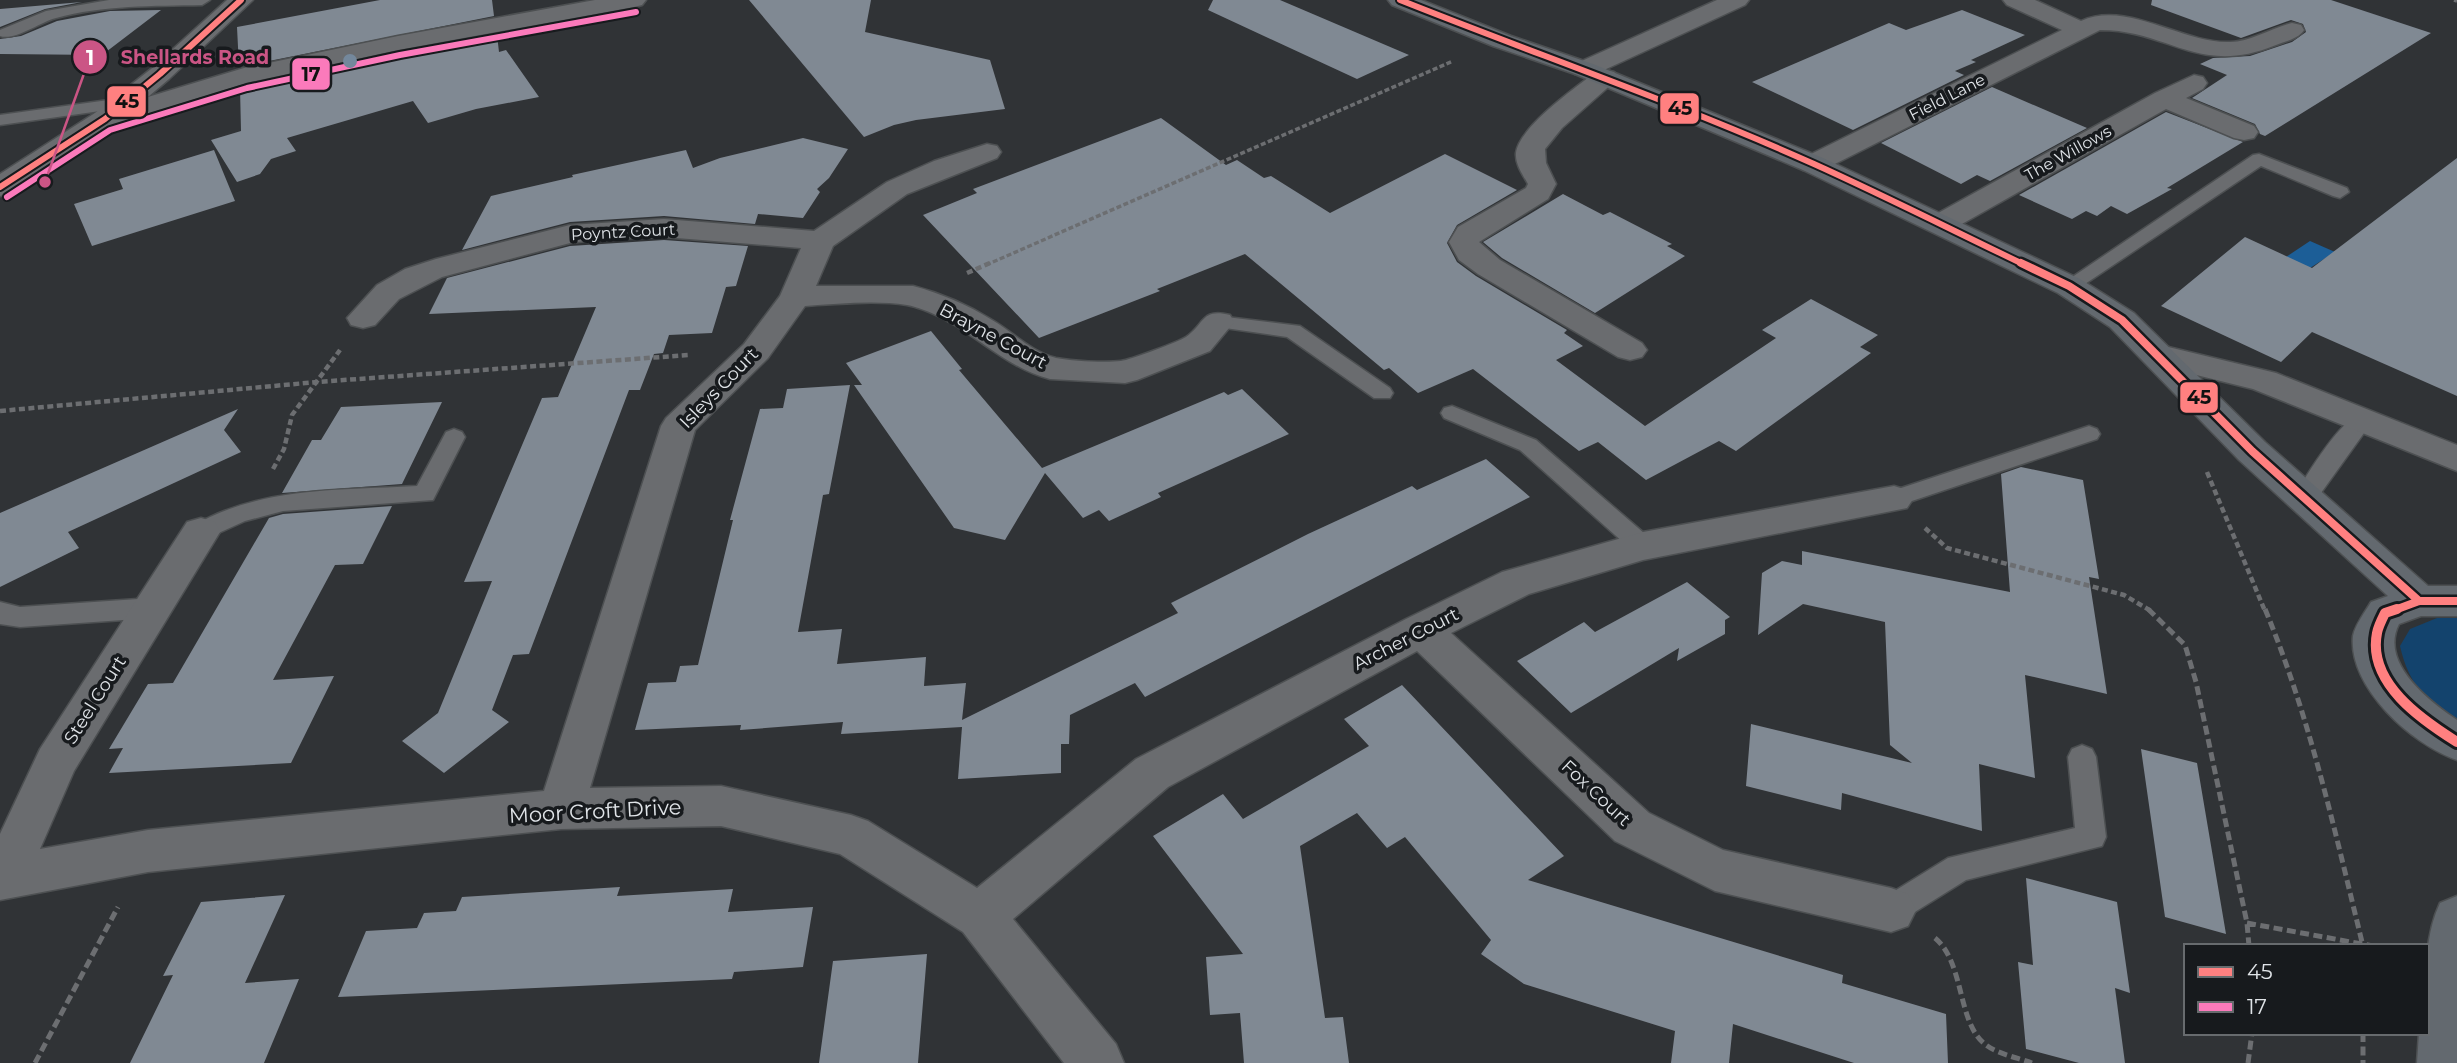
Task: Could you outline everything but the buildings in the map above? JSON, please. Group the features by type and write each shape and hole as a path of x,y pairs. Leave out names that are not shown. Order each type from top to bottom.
{"main road":[{"path":"1400,0 1502,41 1595,73 1813,164 1942,223 2069,286 2122,320 2252,451 2305,499 2438,601"},
{"path":"2438,601 2385,613 2373,636 2379,667 2405,703 2439,732 2457,742"},
{"path":"2444,1063 2447,968 2457,919"}],"street":[{"path":"0,187 114,111 160,74 241,0"},
{"path":"114,111 244,76 398,43 634,0"},
{"path":"1630,350 1489,267 1470,253 1464,242 1469,233 1538,193 1542,184 1531,164 1531,147 1595,73 1737,0"},
{"path":"2015,0 2081,30"},
{"name":"Field Lane","path":"1813,164 2096,23 2128,22 2193,45 2231,50 2292,30"},
{"name":"The Willows","path":"1942,223 2194,83"},
{"path":"2164,99 2244,132"},
{"path":"820,241 897,188 987,152"},
{"name":"Poyntz Court","path":"363,318 377,299 397,283 429,270 571,233 669,227 820,241"},
{"name":"Isleys Court","path":"561,809 678,426 757,351 795,297 820,241"},
{"name":"Brayne Court","path":"795,297 839,294 913,296 981,327 1013,351 1050,368 1113,372 1125,372 1198,344 1218,322"},
{"path":"2160,356 2264,380 2457,459"},
{"name":"Archer Court","path":"980,916 1152,773 1421,630 1517,583 1643,546 1894,499"},
{"name":"Steel Court","path":"2,877 55,762 201,532"},
{"name":"Fox Court","path":"1421,630 1632,827 1715,870 1891,910"},
{"name":"Moor Croft Drive","path":"2,877 148,851 561,809 721,806 851,836 980,916 1097,1063"}],"lane":[{"path":"6,33 20,24 68,9 202,0"},
{"path":"0,120 114,111"},
{"path":"2069,286 2259,159 2340,192"},
{"path":"1218,322 1293,331 1382,393"},
{"path":"1452,413 1528,445 1643,546"},
{"path":"2305,499 2333,456 2361,421"},
{"path":"1894,499 2089,434"},
{"path":"201,532 238,514 283,503 425,494 454,437"},
{"path":"0,612 6,616 20,617 153,608"},
{"path":"1891,910 1959,868 2091,837 2082,757"}],"path":[{"path":"268,476 284,449 292,415 363,318"},
{"path":"2247,923 2363,944 2324,787 2290,669 2203,461 2252,451"},
{"path":"1894,499 1947,548 2124,595 2153,612 2185,645 2196,682 2247,923 2249,944"},
{"path":"35,1063 148,851"},
{"path":"1891,910 1939,941 1958,976 1966,1016 1985,1045 2032,1063"},
{"path":"2248,1063 2252,1035"},
{"path":"2363,1035 2363,1063"}],"shaded area":[{"path":"2310,241 2335,252 2310,268 2286,257"},
{"path":"2437,618 2457,618 2457,724 2420,691 2408,672 2400,646 2410,629"}],"transit line":[{"name":"45","path":"0,187 105,119 160,74 241,0"},
{"name":"45","path":"1400,0 1502,41 1584,69 1813,164 2069,286 2122,320 2252,451 2419,601"},
{"name":"17","path":"7,197 110,130 247,88 400,55 636,12"},
{"name":"45","path":"2457,601 2419,601 2385,613 2377,633 2376,653 2392,688 2423,719 2457,742"}],"place":[{"name":"Shellards Road","path":"45,182"}]}
